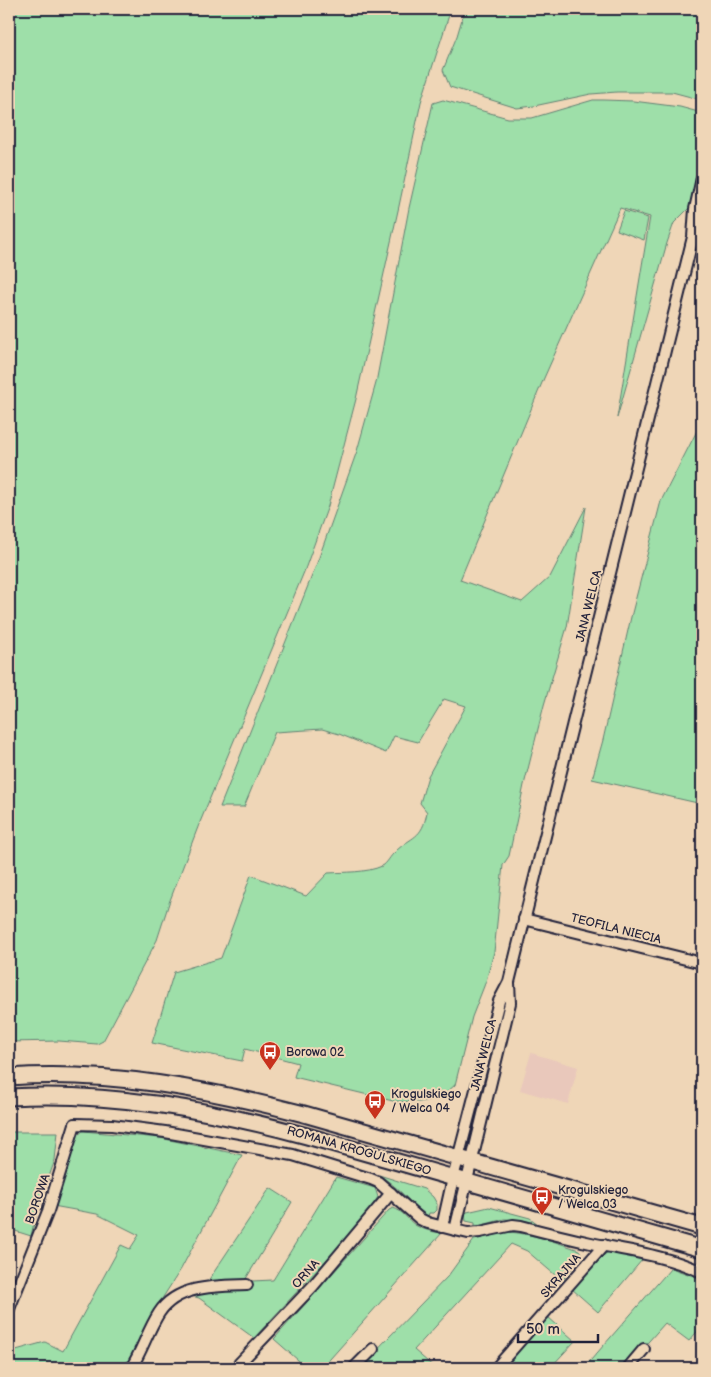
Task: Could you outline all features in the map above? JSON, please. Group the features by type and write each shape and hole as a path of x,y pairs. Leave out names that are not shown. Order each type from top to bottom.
{"main road":[{"name":"ROMANA KROGULSKIEGO","path":"9,1077 89,1077 175,1086 244,1098 702,1227"},
{"name":"ROMANA KROGULSKIEGO","path":"9,1096 85,1097 174,1107 272,1126 702,1249"}],"street":[{"name":"JANA WELCA","path":"460,1180 499,1000 509,982 693,237 695,209 702,178"},
{"name":"JANA WELCA","path":"693,237 702,220"},
{"name":"TEOFILA NIECIA","path":"524,919 702,963"},
{"name":"BOROWA","path":"9,1309 48,1211 75,1124 165,1132 286,1153 371,1179 378,1182 391,1193"},
{"path":"442,1227 460,1180"},
{"path":"454,1230 460,1180"},
{"path":"391,1193 420,1219 442,1227 480,1232 513,1225 521,1226 659,1257 702,1272"},
{"name":"ORNA","path":"235,1368 312,1286 391,1193"},
{"name":"SKRAJNA","path":"496,1368 604,1245"},
{"path":"131,1368 158,1315 167,1302 176,1296 210,1287 247,1285"},
{"path":"354,1368 372,1348"},
{"path":"628,1368 644,1350"}],"shaded area":[{"path":"531,1053 578,1067 568,1104 520,1090"}],"green space":[{"path":"9,9 451,9 421,102 356,399 328,506 304,572 198,827 157,940 103,1041 97,1044 59,1041 9,1042"},
{"path":"465,9 702,9 702,100 672,92 617,92 591,94 517,108 450,87 443,70 457,36"},
{"path":"443,100 508,118 532,118 593,100 633,101 680,107 702,113 702,148 701,165 692,205 674,223 617,418 650,217 620,208 544,378 460,580 522,602 550,577 586,507 567,627 544,705 509,856 503,865 494,952 486,981 472,1017 455,1085 447,1092 445,1097 419,1102 393,1101 294,1077 298,1063 245,1049 242,1061 152,1043 174,972 221,958 251,875 306,896 328,873 363,871 382,866 395,852 416,836 422,828 427,812 420,803 428,776 466,706 444,699 418,742 394,736 386,753 322,729 275,732 244,807 220,807 317,563 357,451 376,383 409,208 433,103"},
{"path":"624,211 648,218 644,240 617,230"},
{"path":"702,421 702,804 592,779 661,501"},
{"path":"83,1131 160,1138 242,1155 181,1269 151,1316 125,1368 9,1368 9,1347 16,1350 45,1342 63,1351 121,1245 130,1249 139,1235 97,1214 53,1206 76,1136"},
{"path":"9,1132 58,1132 55,1160 37,1210 31,1236 9,1229"},
{"path":"379,1175 424,1189 433,1197 437,1204 437,1210 434,1213 429,1213 428,1216"},
{"path":"336,1177 375,1188 378,1197 360,1224 254,1338 199,1298 188,1295 217,1290 248,1288 252,1281 273,1280"},
{"path":"270,1188 292,1202 244,1282 206,1284"},
{"path":"489,1207 530,1218 538,1224 523,1220 504,1219 475,1227 475,1223 466,1221 465,1214 467,1212"},
{"path":"393,1208 400,1211 418,1227 442,1233 322,1368 307,1368 274,1339 389,1210"},
{"path":"507,1232 525,1234 552,1241 579,1250 582,1255 562,1281 527,1251 511,1244 414,1350 435,1368 359,1368 448,1276 474,1240"},
{"path":"612,1251 642,1260 598,1312 572,1289 605,1254"},
{"path":"671,1268 702,1279 702,1326 689,1341 665,1323 625,1368 584,1368"},
{"path":"548,1317 575,1341 550,1368 503,1368"}],"place":[{"name":"Borowa 02","path":"270,1071"},
{"name":"Krogulskiego / Welca 04","path":"375,1120"},
{"name":"Krogulskiego / Welca 03","path":"542,1216"}]}
